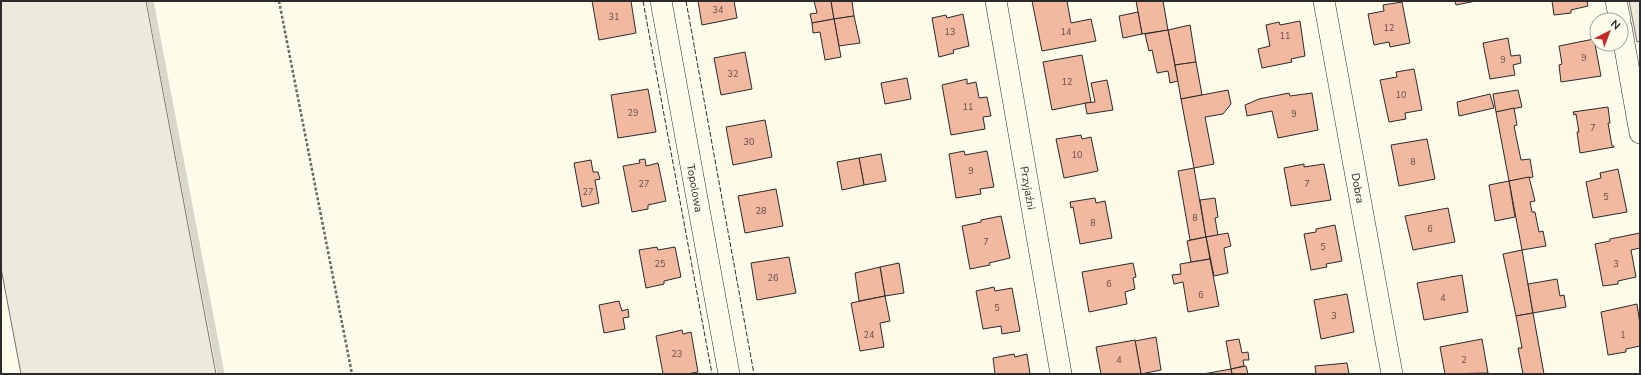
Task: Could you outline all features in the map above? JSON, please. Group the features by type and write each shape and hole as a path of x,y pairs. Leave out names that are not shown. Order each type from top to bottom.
{"street":[{"name":"Topolowa","path":"661,1 729,374"},
{"name":"Przyjaźni","path":"996,1 1061,374"},
{"name":"Dobra","path":"1324,1 1392,374"},
{"path":"1616,1 1618,12"},
{"path":"1626,52 1640,133"}],"path":[{"path":"279,1 352,374"}],"shaded area":[{"path":"1,1 146,1 216,374 21,374 1,268"},
{"path":"1629,1 1640,1 1640,41 1637,42"}],"building":[{"path":"592,1 631,1 636,33 599,40"},
{"path":"698,1 734,1 737,18 702,25"},
{"path":"814,1 831,1 834,19 812,23 810,14 817,13"},
{"path":"831,1 852,1 854,16 834,19"},
{"path":"1032,1 1067,1 1071,23 1091,19 1096,41 1042,51"},
{"path":"1136,1 1163,1 1168,30 1142,34"},
{"path":"1455,1 1476,1 1456,5"},
{"path":"1552,1 1587,1 1588,6 1571,10 1571,13 1554,15"},
{"path":"1402,2 1410,43 1390,47 1389,42 1374,45 1368,14 1384,11 1383,5"},
{"path":"1138,12 1142,34 1123,38 1119,16"},
{"path":"963,14 969,46 953,50 954,53 939,57 932,18 946,15 947,18"},
{"path":"854,16 860,43 839,46 834,19"},
{"path":"834,19 841,57 825,60 820,32 813,33 812,23"},
{"path":"1300,21 1305,56 1291,59 1292,62 1262,68 1258,49 1270,46 1266,25 1279,22 1280,25"},
{"path":"1190,25 1196,62 1175,65 1168,30"},
{"path":"1168,30 1178,81 1170,83 1168,71 1157,73 1152,50 1149,51 1145,34"},
{"path":"1508,38 1511,56 1520,55 1521,63 1513,65 1515,75 1490,79 1483,43"},
{"path":"1589,40 1589,52 1596,52 1601,76 1561,82 1559,65 1562,64 1559,46"},
{"path":"745,52 752,89 721,95 714,58"},
{"path":"1082,55 1091,102 1052,110 1043,62"},
{"path":"1196,62 1202,95 1181,99 1175,65"},
{"path":"1414,69 1422,110 1405,113 1406,119 1389,122 1380,80 1397,77 1396,72"},
{"path":"907,78 911,99 885,104 881,83"},
{"path":"967,79 967,84 976,82 979,98 987,97 991,116 983,117 985,129 951,135 942,85"},
{"path":"1107,80 1113,110 1087,114 1085,103 1095,102 1091,83"},
{"path":"648,89 656,132 618,138 611,95"},
{"path":"1228,90 1231,104 1223,114 1205,117 1214,164 1194,168 1181,99"},
{"path":"1518,90 1522,107 1496,112 1493,94"},
{"path":"1289,93 1290,96 1312,93 1318,130 1278,138 1272,111 1247,116 1245,105 1259,99"},
{"path":"1490,94 1494,108 1459,116 1457,102"},
{"path":"1608,107 1610,123 1608,123 1612,146 1614,147 1580,153 1576,114 1574,115 1573,112"},
{"path":"1514,108 1517,125 1514,126 1521,160 1530,159 1533,177 1509,181 1496,112"},
{"path":"765,120 772,157 733,165 726,127"},
{"path":"1081,135 1082,139 1091,137 1098,171 1064,178 1056,139"},
{"path":"1427,139 1435,179 1399,186 1391,145"},
{"path":"964,151 965,155 987,151 994,187 980,189 981,194 956,198 949,154"},
{"path":"881,154 886,181 864,185 859,158"},
{"path":"859,158 864,185 842,190 837,162"},
{"path":"645,159 646,166 658,163 666,201 648,205 648,209 632,212 623,166 640,163 639,160"},
{"path":"591,160 593,172 598,172 600,179 595,180 599,203 582,207 574,163"},
{"path":"1304,164 1304,167 1324,164 1331,200 1291,206 1284,168"},
{"path":"1194,168 1206,237 1190,240 1178,171"},
{"path":"1618,169 1627,212 1593,218 1586,182 1601,178 1600,173"},
{"path":"1529,177 1535,201 1530,202 1532,212 1535,212 1539,232 1543,231 1546,246 1522,250 1509,181"},
{"path":"1509,181 1515,217 1495,221 1489,185"},
{"path":"776,189 783,226 745,233 738,196"},
{"path":"1095,198 1096,203 1105,201 1112,238 1080,244 1073,207 1071,208 1070,202"},
{"path":"1215,198 1218,217 1215,218 1218,235 1206,237 1200,200"},
{"path":"1448,208 1455,242 1413,250 1405,216"},
{"path":"1001,216 1010,258 989,263 990,265 970,269 962,226"},
{"path":"1335,225 1342,261 1326,264 1327,267 1311,270 1304,234 1316,232 1316,229"},
{"path":"1228,233 1231,246 1224,248 1228,273 1214,276 1206,237"},
{"path":"1640,233 1640,248 1631,250 1636,277 1618,281 1618,284 1603,286 1595,244 1610,241 1610,239"},
{"path":"1206,237 1210,259 1191,262 1187,241"},
{"path":"657,247 658,250 675,247 681,277 664,281 664,284 646,288 639,250"},
{"path":"1522,250 1533,313 1516,316 1503,254"},
{"path":"789,257 796,293 757,300 751,263"},
{"path":"1210,259 1219,306 1188,312 1183,282 1174,284 1172,275 1181,274 1180,264"},
{"path":"899,263 904,293 885,296 880,267"},
{"path":"1133,263 1136,277 1133,278 1135,289 1125,292 1127,304 1089,312 1082,272"},
{"path":"880,267 885,296 859,301 855,273"},
{"path":"1462,275 1468,312 1424,320 1417,283"},
{"path":"1557,279 1560,296 1564,295 1566,307 1533,313 1528,284"},
{"path":"994,287 995,291 1012,288 1020,331 1002,334 1001,326 983,329 976,291"},
{"path":"1347,294 1354,332 1321,339 1314,300"},
{"path":"885,296 890,321 880,323 884,347 860,351 851,303"},
{"path":"619,301 622,311 628,309 629,317 623,318 625,329 604,333 599,305"},
{"path":"1637,304 1640,324 1640,346 1626,349 1626,352 1608,355 1601,312"},
{"path":"1533,313 1544,374 1523,374 1518,348 1522,348 1516,316"},
{"path":"682,330 683,334 691,332 698,372 687,374 663,374 656,336"},
{"path":"1156,337 1161,370 1141,374 1135,341"},
{"path":"1239,339 1242,353 1248,352 1249,360 1243,360 1244,366 1231,369 1226,341"},
{"path":"1482,339 1488,373 1445,374 1440,347"},
{"path":"1135,340 1141,374 1101,374 1096,347"},
{"path":"1014,354 1015,357 1027,354 1030,374 995,374 993,358"},
{"path":"1347,363 1349,374 1316,374 1315,366"},
{"path":"1246,366 1248,374 1232,374 1231,369"},
{"path":"1231,369 1232,374 1203,374"}],"waterway":[{"path":"150,1 221,374"}],"fence":[{"path":"643,1 712,374"},
{"path":"686,1 754,374"}]}
